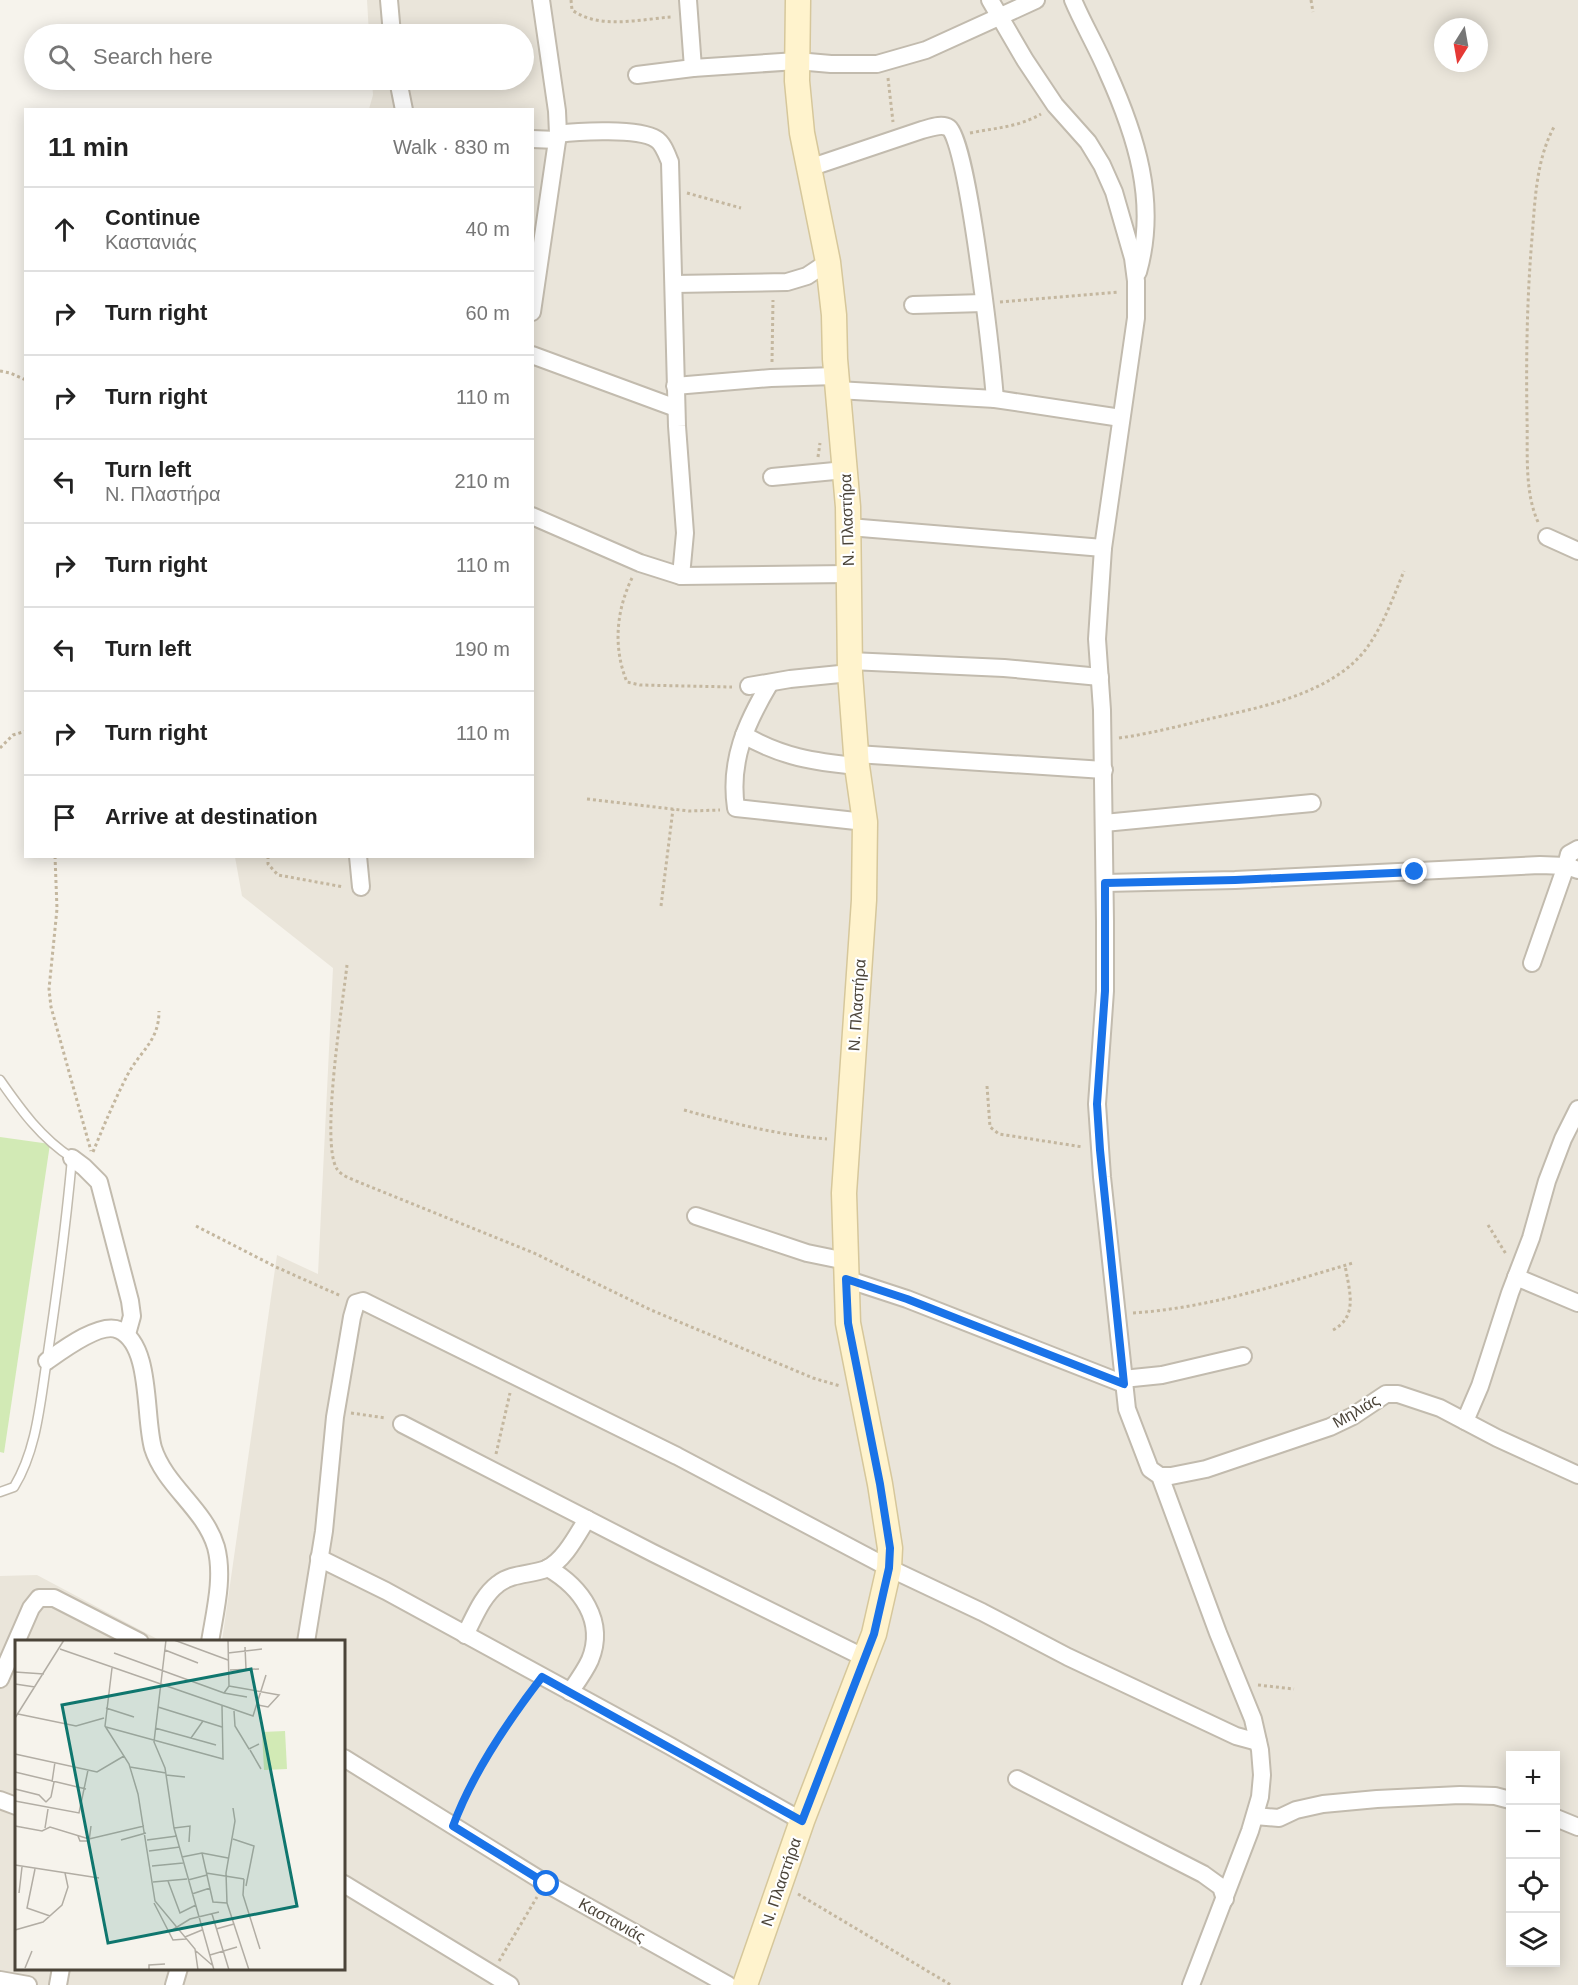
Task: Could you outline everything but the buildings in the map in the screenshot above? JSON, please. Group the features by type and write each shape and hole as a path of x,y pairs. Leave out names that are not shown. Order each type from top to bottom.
{"street":[{"path":"389,0 391,24"},
{"path":"534,298 557,137 557,111 541,0"},
{"name":"Ν. Πλαστήρα","path":"745,1985 802,1821 874,1634 889,1568 890,1548 880,1484 848,1323 843,1193 864,900 864,822 850,667 849,527 837,383 834,315 828,262 801,123 797,81 798,0"},
{"path":"990,0 1025,60 1055,105 1089,142 1102,165 1114,192 1133,258 1136,286 1136,318 1103,548 1097,639 1104,770 1105,883 1105,991 1097,1104 1100,1150 1127,1409 1150,1469 1160,1476 1252,1719 1258,1742 1262,1775 1255,1816 1191,1985"},
{"path":"637,75 693,68 797,61 851,64 887,62 926,51 1036,0"},
{"path":"1073,0 1107,70 1137,146 1146,200 1146,231 1136,286"},
{"path":"689,8 693,68"},
{"path":"400,90 404,108"},
{"path":"809,168 936,126 947,127 959,147 966,182 984,303 995,399"},
{"path":"534,139 610,132 646,135 658,140 670,162 675,386 685,533 681,576"},
{"path":"674,284 787,282 807,276 828,262"},
{"path":"913,305 984,303"},
{"path":"534,357 676,408"},
{"path":"675,386 771,378 995,399 1121,418"},
{"path":"772,477 845,470"},
{"path":"534,517 639,563 681,576 849,574"},
{"path":"849,527 1103,548"},
{"path":"1547,537 1578,551"},
{"path":"749,686 850,667 1004,668 1100,678"},
{"path":"770,683 744,735 734,769 736,808 864,822"},
{"path":"744,735 764,746 797,758 821,763 857,760 1104,770"},
{"path":"1104,823 1312,803"},
{"path":"1532,963 1572,868 1569,854 1578,849"},
{"path":"358,858 361,887"},
{"path":"1105,883 1235,880 1540,865 1572,868"},
{"path":"1465,1421 1480,1386 1516,1277 1532,1238 1547,1181 1577,1109"},
{"path":"72,1158 99,1182 130,1301 132,1316 127,1334"},
{"path":"696,1216 807,1253 907,1299 1123,1382 1243,1356"},
{"path":"1516,1277 1578,1303"},
{"path":"306,1640 319,1558 336,1411 356,1303 363,1300 676,1456 889,1568 982,1612 1078,1662 1236,1736 1258,1742"},
{"path":"46,1361 77,1341 104,1329 116,1328 127,1334 134,1342 142,1362 153,1448 166,1475 205,1525 216,1546 219,1568 217,1602 210,1640"},
{"name":"Μηλιάς","path":"1160,1476 1206,1469 1330,1427 1353,1416 1386,1394 1398,1394 1440,1408 1578,1475"},
{"path":"402,1424 865,1658"},
{"path":"465,1635 484,1599 498,1584 512,1577 548,1568 562,1556 587,1519"},
{"path":"319,1558 386,1591 802,1821"},
{"path":"548,1568 562,1576 578,1591 590,1608 595,1622 595,1640 590,1660 570,1692"},
{"path":"17,1640 31,1608 39,1598 54,1598 138,1640"},
{"path":"0,1678 15,1644"},
{"name":"Καστανιάς","path":"345,1759 547,1884 728,1985"},
{"path":"1017,1779 1203,1874 1221,1887 1225,1899"},
{"path":"1255,1816 1279,1818 1296,1810 1323,1804 1377,1799 1460,1795 1495,1796 1506,1799"},
{"path":"0,1800 15,1806"},
{"path":"1560,1820 1578,1827"},
{"path":"345,1885 510,1985"},
{"path":"58,1985 61,1970"},
{"path":"174,1985 178,1970"},
{"path":"0,1980 28,1985"}],"lane":[{"path":"0,1080 30,1122 60,1151 72,1158 64,1240 39,1419 24,1471 14,1487 0,1491"}],"path":[{"path":"571,0 572,10 596,22 689,8"},
{"path":"1311,0 1313,12"},
{"path":"887,62 895,140"},
{"path":"954,136 1028,121 1055,105"},
{"path":"1547,537 1541,530 1534,512 1531,492 1525,364 1534,206 1546,142 1554,127"},
{"path":"670,188 741,208"},
{"path":"771,283 774,310 771,378"},
{"path":"984,303 1136,286"},
{"path":"0,372 24,379"},
{"path":"639,563 624,594 618,617 618,645 627,682 640,685 696,687 749,686"},
{"path":"1103,741 1150,734 1247,711 1294,696 1337,676 1365,651 1383,622 1404,571"},
{"path":"0,748 13,735 24,732"},
{"path":"587,799 673,809 736,808"},
{"path":"661,906 673,809"},
{"path":"55,858 57,909 49,989 51,1007 92,1154 129,1071 154,1037 159,1023 159,1011"},
{"path":"268,858 268,864 278,875 336,887 361,887"},
{"path":"347,965 331,1112 331,1143 338,1171 361,1184 534,1253 651,1310 813,1378 860,1391"},
{"path":"987,1086 990,1127 999,1134 1100,1150"},
{"path":"684,1110 752,1128 806,1138 847,1141"},
{"path":"196,1226 276,1267 356,1303"},
{"path":"1488,1226 1504,1250 1516,1277"},
{"path":"1116,1314 1185,1306 1227,1298 1353,1263"},
{"path":"1333,1330 1342,1325 1349,1316 1351,1299 1345,1265"},
{"path":"492,1470 514,1376"},
{"path":"336,1411 388,1418 402,1424"},
{"path":"453,1826 461,1804 501,1735 542,1677"},
{"path":"1236,1679 1257,1685 1294,1689"},
{"path":"492,1974 518,1928 547,1884"},
{"path":"780,1884 951,1985"}],"shaded area":[{"path":"367,0 1578,0 1578,1985 0,1985 0,1576 37,1575 159,1640 15,1640 15,1970 345,1970 345,1640 222,1640 277,1255 318,1274 333,968 242,896 235,858 534,858 534,108 369,108 373,90 534,90 534,24 368,24"}],"green space":[{"path":"0,1137 50,1144 4,1453 0,1452"}],"route":[{"path":"547,1884 453,1826 461,1804 501,1735 542,1677 802,1821 874,1634 889,1568 890,1548 880,1484 848,1323 846,1279 907,1299 1124,1384 1097,1104 1105,991 1105,883 1415,872"}]}
